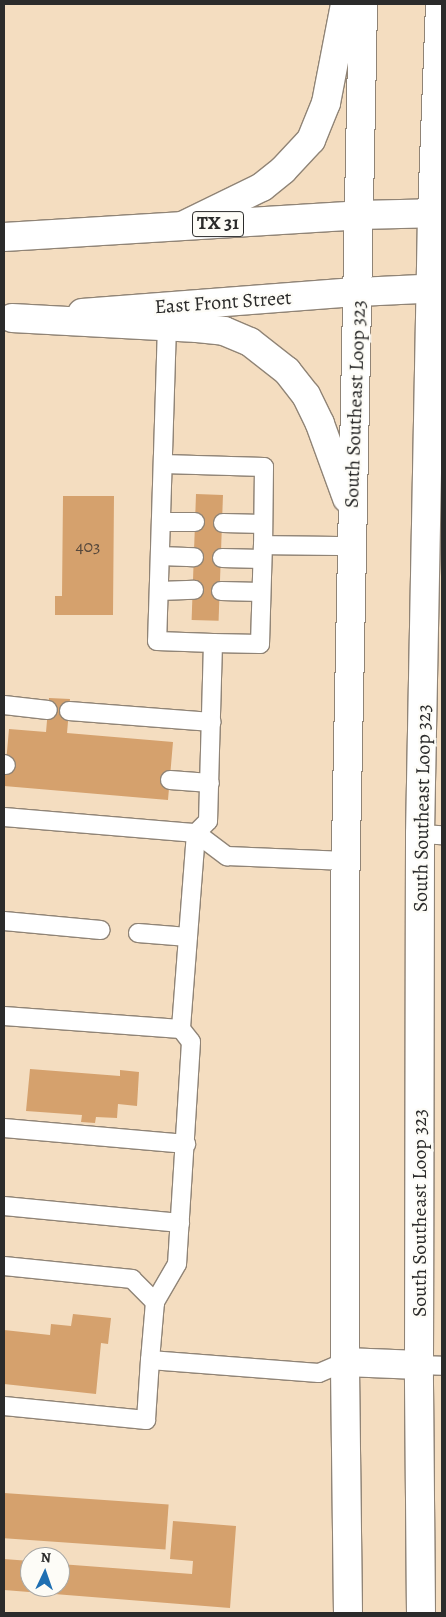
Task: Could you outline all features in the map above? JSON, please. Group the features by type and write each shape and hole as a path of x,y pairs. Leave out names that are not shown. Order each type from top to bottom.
{"main road":[{"path":"182,226 262,187 283,170 311,140 326,103 345,4"},
{"name":"South Southeast Loop 323","path":"348,1613 345,1362 346,861 363,4"},
{"name":"South Southeast Loop 323","path":"421,1613 430,1366 431,834 427,544 437,288 441,12"},
{"name":"TX 31","path":"4,237 359,215 437,213"},
{"name":"East Front Street","path":"8,318 358,292 437,288"},
{"path":"8,318 167,326 224,331 250,342 287,371 306,395 320,424 352,512"},
{"path":"427,544 442,481"},
{"path":"345,1362 430,1366"}],"lane":[{"path":"163,464 264,467 260,644 157,641 167,326"},
{"path":"161,522 195,522"},
{"path":"222,523 263,524"},
{"path":"222,558 262,552 351,546"},
{"path":"160,556 194,557"},
{"path":"158,591 194,590"},
{"path":"221,591 260,592"},
{"path":"4,1406 146,1420 155,1302 177,1264 191,1042 181,1029 196,833 208,821 213,643"},
{"path":"4,706 48,710"},
{"path":"69,711 212,722"},
{"path":"170,780 210,783"},
{"path":"4,816 196,833 227,856 346,861"},
{"path":"4,921 101,930"},
{"path":"138,933 188,938"},
{"path":"4,1016 181,1029"},
{"path":"4,1128 186,1144"},
{"path":"4,1206 180,1223"},
{"path":"4,1266 132,1279 155,1302"},
{"path":"150,1360 319,1372 345,1362"}],"building":[{"path":"196,494 223,495 219,621 192,620"},
{"path":"63,496 114,496 113,615 55,615 55,596 62,596"},
{"path":"49,698 70,699 67,733 173,742 168,800 4,786 9,729 46,732"},
{"path":"30,1069 120,1076 120,1070 139,1072 137,1106 118,1104 117,1118 96,1117 95,1123 81,1122 82,1115 26,1111"},
{"path":"73,1314 111,1318 108,1344 101,1343 96,1394 4,1384 4,1330 50,1335 51,1324 71,1326"},
{"path":"4,1493 169,1505 165,1549 4,1538"},
{"path":"173,1521 236,1526 230,1608 70,1595 70,1565 192,1574 193,1561 170,1559"},
{"path":"4,1559 20,1560 20,1591 4,1590"}]}
